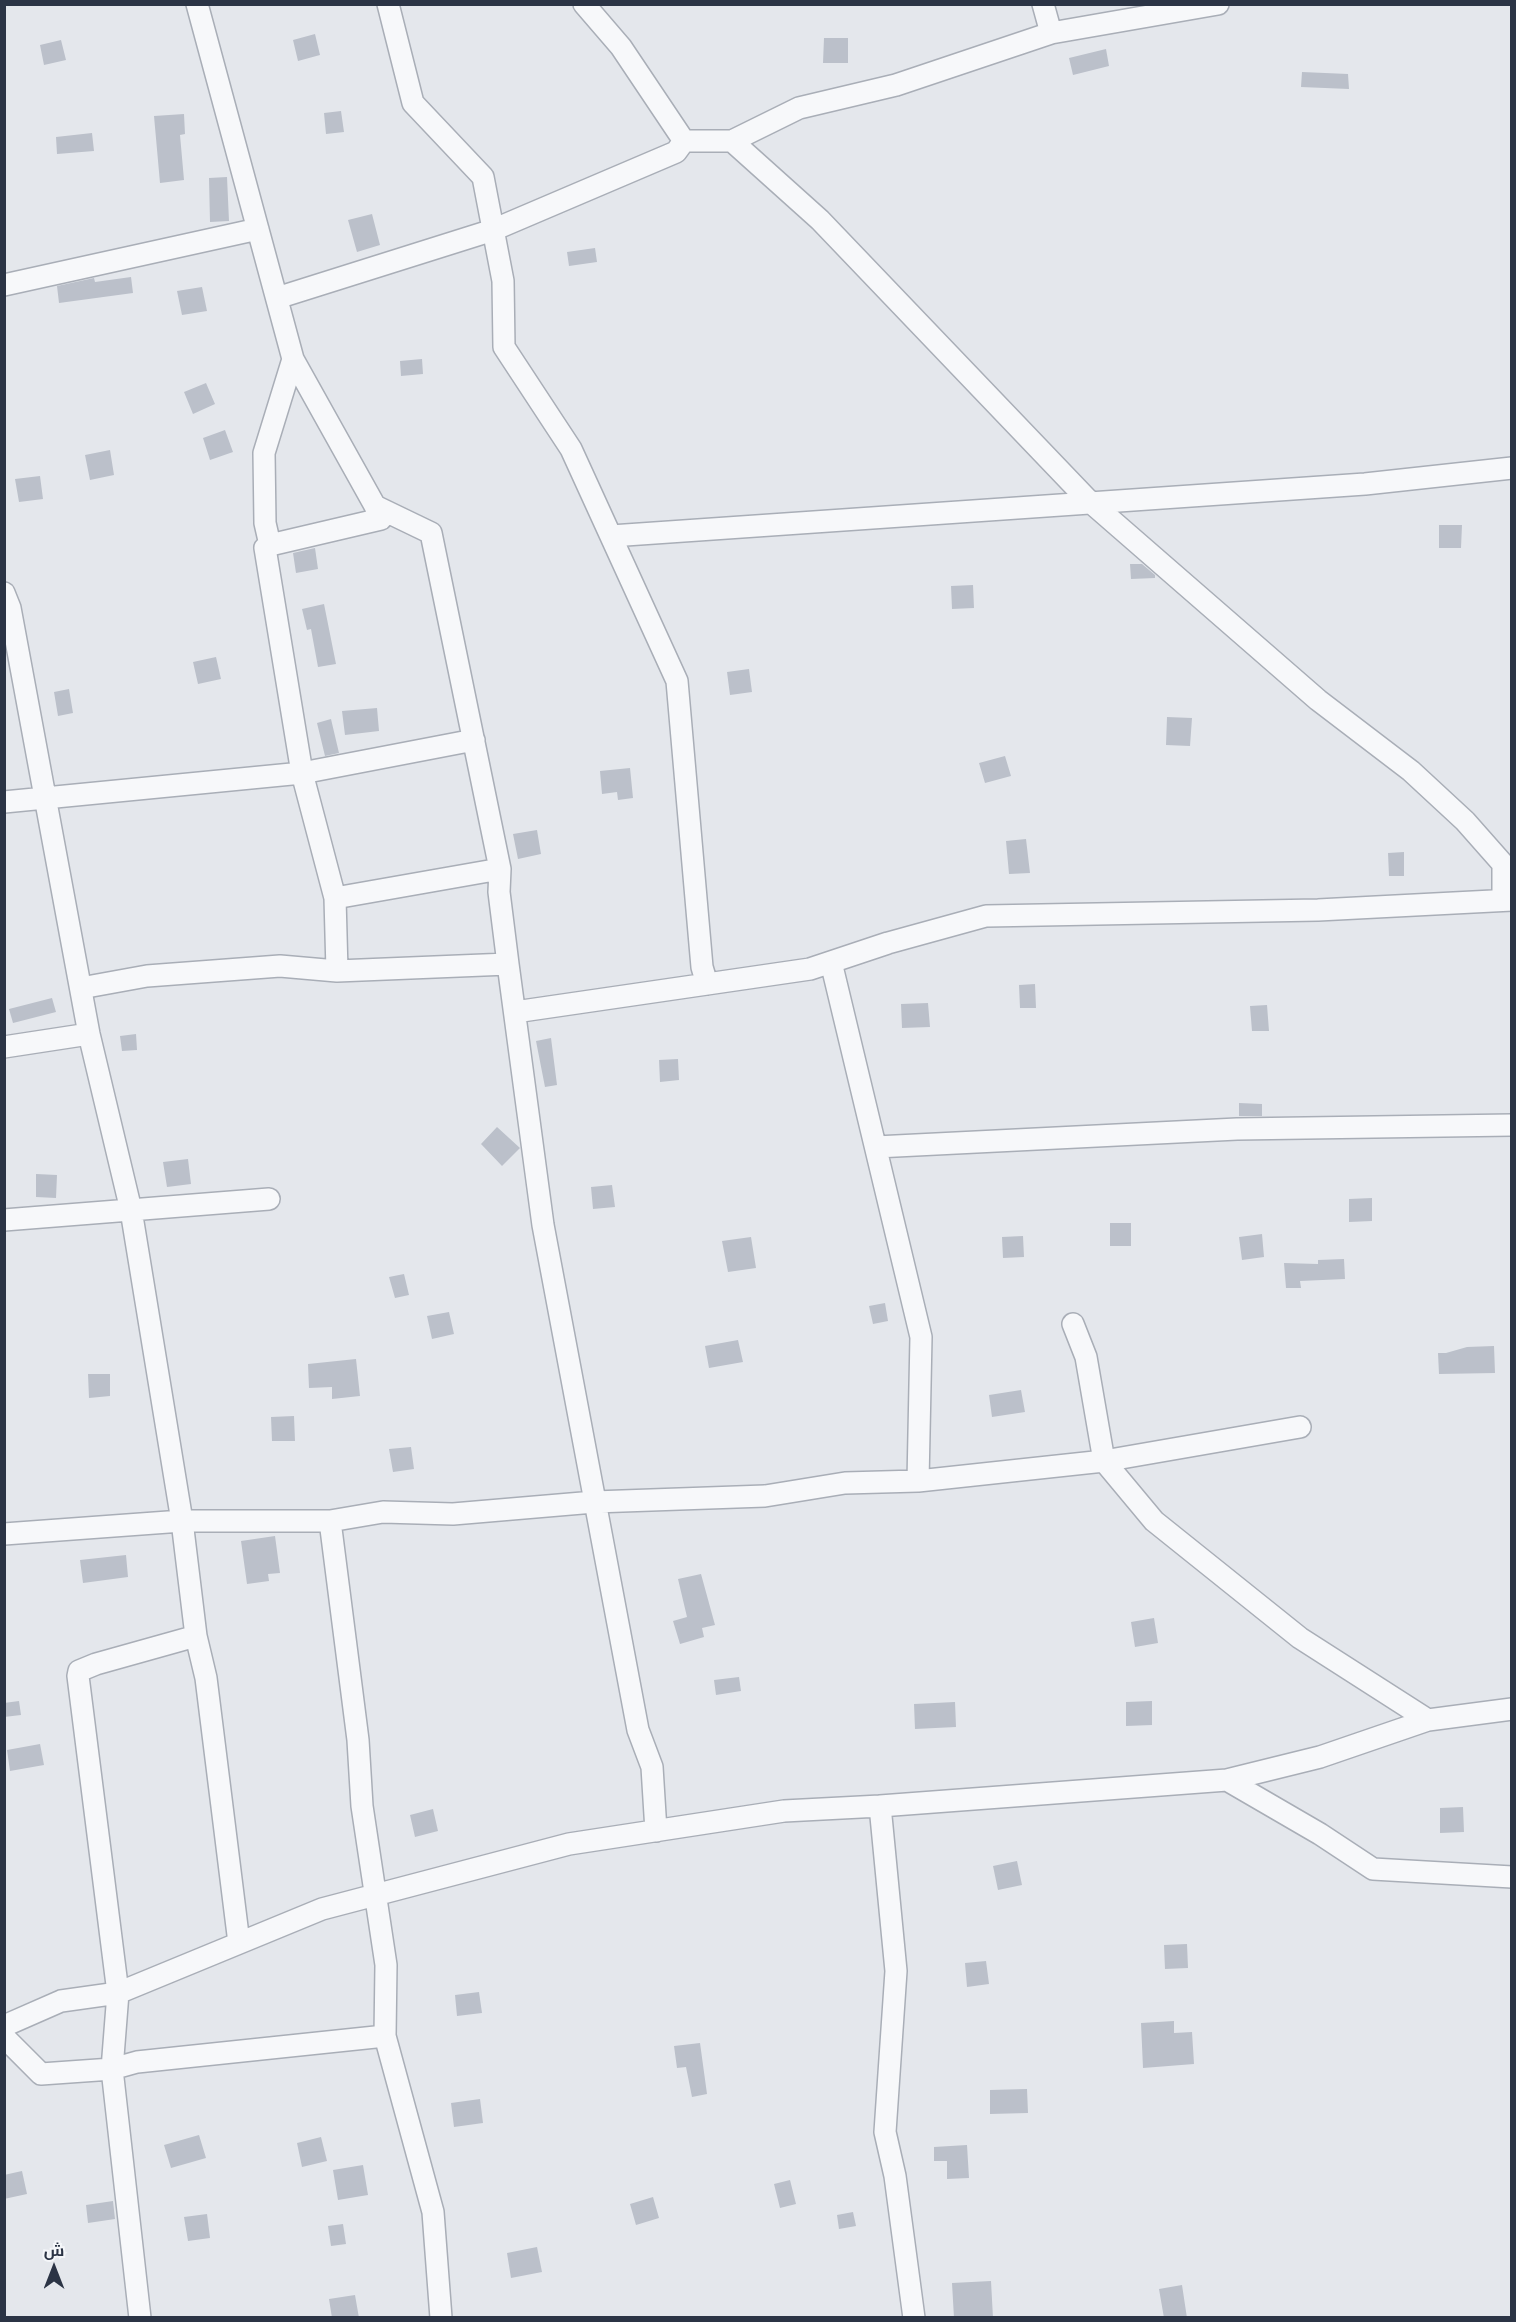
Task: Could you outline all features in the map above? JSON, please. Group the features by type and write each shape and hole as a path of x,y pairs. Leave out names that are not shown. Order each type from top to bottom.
{"street":[{"path":"197,4 293,359 381,519 265,548 302,773 335,898 337,971"},
{"path":"388,4 413,103 483,177 503,281 504,347 571,449 677,681 702,967 707,984"},
{"path":"585,4 621,47 684,141"},
{"path":"1043,4 1051,33"},
{"path":"684,141 732,141 799,108 896,85 1051,33 1218,4"},
{"path":"277,298 493,230 676,152 684,141"},
{"path":"514,1012 810,969 888,943 986,916 1318,910 1507,900 1503,864 1465,821 1411,771 1318,700 1092,502 820,220 732,141"},
{"path":"4,285 258,230"},
{"path":"270,545 265,524 264,453 293,359"},
{"path":"611,536 1365,484 1512,468"},
{"path":"375,506 431,533 500,868 499,892 543,1225 638,1730 652,1767 656,1831"},
{"path":"4,593 9,608 89,1034 131,1210 182,1521 196,1636 206,1678 239,1943"},
{"path":"4,802 302,773 474,740"},
{"path":"335,898 500,868"},
{"path":"831,962 921,1337 918,1481"},
{"path":"81,988 147,976 280,966 337,971 508,964"},
{"path":"4,1047 89,1034"},
{"path":"876,1147 1237,1129 1512,1125"},
{"path":"4,1220 269,1199"},
{"path":"1073,1324 1086,1357 1104,1461 1154,1521 1300,1638 1428,1720"},
{"path":"4,1534 182,1521 330,1521 383,1512 453,1514 594,1503 765,1496 845,1483 918,1481 1104,1461 1300,1426"},
{"path":"330,1521 358,1740 362,1806 386,1965 385,2036 433,2212 441,2318"},
{"path":"140,2318 112,2069 118,1993 78,1676 79,1671 96,1664 196,1636"},
{"path":"4,2026 61,2001 118,1993 322,1909 569,1844 784,1811 1227,1780 1320,1757 1428,1720 1512,1709"},
{"path":"1227,1780 1320,1834 1373,1869 1512,1877"},
{"path":"880,1806 896,1971 885,2132 895,2176 914,2318"},
{"path":"4,2037 41,2074 112,2069 137,2062 385,2036"}],"building":[{"path":"315,34 320,55 298,61 293,40"},
{"path":"824,38 848,38 848,63 823,63"},
{"path":"61,40 66,60 44,65 40,45"},
{"path":"1106,49 1109,66 1073,75 1069,58"},
{"path":"1302,72 1348,74 1349,89 1301,87"},
{"path":"341,111 344,132 326,134 324,113"},
{"path":"184,114 185,134 180,135 184,180 160,183 154,116"},
{"path":"92,133 94,151 57,154 56,137"},
{"path":"227,177 229,221 210,222 209,178"},
{"path":"372,214 380,245 357,252 348,220"},
{"path":"595,248 597,262 569,266 567,252"},
{"path":"131,277 133,293 59,303 57,286 94,278 95,282"},
{"path":"202,287 207,311 182,315 177,291"},
{"path":"422,359 423,374 401,376 400,361"},
{"path":"206,383 215,404 193,414 184,392"},
{"path":"225,430 233,452 210,460 203,438"},
{"path":"110,450 114,475 90,480 85,455"},
{"path":"40,476 43,499 19,502 15,479"},
{"path":"1439,525 1462,525 1461,548 1439,548"},
{"path":"315,548 318,569 296,573 293,553"},
{"path":"1130,564 1142,564 1155,575 1155,578 1131,579"},
{"path":"973,585 974,608 952,609 951,586"},
{"path":"324,604 336,664 318,667 311,629 307,630 302,609"},
{"path":"216,657 221,679 198,684 193,662"},
{"path":"749,669 752,692 730,695 727,672"},
{"path":"69,689 73,713 58,716 54,692"},
{"path":"377,708 379,731 345,735 342,711"},
{"path":"1167,717 1192,718 1190,746 1166,745"},
{"path":"331,719 339,753 325,756 317,723"},
{"path":"1005,756 1011,776 985,783 979,763"},
{"path":"630,768 633,798 618,800 617,792 602,794 600,771"},
{"path":"537,830 541,854 518,859 513,834"},
{"path":"1026,839 1030,873 1009,874 1006,841"},
{"path":"1404,852 1404,876 1389,876 1388,853"},
{"path":"1035,984 1036,1008 1020,1008 1019,985"},
{"path":"52,998 56,1012 13,1023 9,1009"},
{"path":"928,1003 930,1027 902,1028 901,1004"},
{"path":"1267,1005 1269,1031 1252,1031 1250,1006"},
{"path":"136,1034 137,1050 122,1051 120,1036"},
{"path":"551,1038 557,1085 545,1087 536,1041"},
{"path":"678,1059 679,1080 660,1082 659,1060"},
{"path":"1239,1103 1262,1104 1262,1116 1239,1116"},
{"path":"497,1127 520,1148 502,1166 481,1144"},
{"path":"188,1159 191,1184 167,1187 163,1162"},
{"path":"36,1174 57,1175 56,1198 36,1197"},
{"path":"612,1185 615,1207 593,1209 591,1187"},
{"path":"1372,1198 1372,1221 1349,1222 1349,1199"},
{"path":"1110,1223 1131,1223 1131,1246 1110,1246"},
{"path":"1262,1234 1264,1257 1242,1260 1239,1237"},
{"path":"1023,1236 1024,1257 1003,1258 1002,1237"},
{"path":"751,1237 756,1268 728,1272 722,1241"},
{"path":"1344,1259 1345,1279 1300,1281 1301,1288 1286,1288 1284,1263 1318,1264 1318,1260"},
{"path":"404,1274 409,1295 395,1298 389,1277"},
{"path":"885,1303 888,1321 873,1324 869,1306"},
{"path":"449,1312 454,1334 432,1339 427,1316"},
{"path":"738,1340 743,1362 709,1368 705,1346"},
{"path":"1494,1346 1495,1373 1439,1374 1438,1353 1467,1347"},
{"path":"356,1359 360,1396 332,1399 332,1387 309,1388 308,1364"},
{"path":"88,1374 110,1374 110,1396 89,1398"},
{"path":"1021,1390 1025,1412 992,1417 989,1395"},
{"path":"294,1416 295,1441 272,1441 271,1417"},
{"path":"411,1447 414,1469 393,1472 389,1449"},
{"path":"275,1536 280,1573 268,1574 269,1581 247,1584 241,1541"},
{"path":"126,1555 128,1577 83,1583 80,1560"},
{"path":"701,1574 715,1625 702,1628 704,1637 680,1644 673,1621 687,1617 678,1579"},
{"path":"1154,1618 1158,1643 1135,1647 1131,1622"},
{"path":"739,1677 741,1691 716,1695 714,1680"},
{"path":"19,1701 21,1715 4,1717 4,1703"},
{"path":"1152,1701 1152,1725 1126,1726 1126,1702"},
{"path":"955,1702 956,1727 915,1729 914,1704"},
{"path":"40,1744 44,1765 10,1771 7,1750"},
{"path":"1463,1807 1464,1832 1440,1833 1440,1808"},
{"path":"433,1809 438,1831 415,1837 410,1815"},
{"path":"1017,1861 1022,1885 998,1890 993,1866"},
{"path":"1187,1944 1188,1968 1165,1969 1164,1945"},
{"path":"986,1961 989,1984 967,1987 965,1963"},
{"path":"479,1992 482,2013 457,2016 455,1995"},
{"path":"1174,2021 1174,2033 1192,2032 1194,2064 1143,2068 1141,2023"},
{"path":"700,2043 707,2094 692,2097 686,2067 677,2068 674,2046"},
{"path":"1027,2089 1028,2113 990,2114 990,2090"},
{"path":"480,2099 483,2123 454,2127 451,2103"},
{"path":"199,2135 206,2158 171,2168 164,2145"},
{"path":"321,2137 327,2161 302,2167 297,2143"},
{"path":"967,2145 969,2178 947,2179 947,2161 934,2161 934,2147"},
{"path":"363,2165 368,2195 338,2200 333,2170"},
{"path":"22,2171 27,2194 4,2199 4,2175"},
{"path":"790,2180 796,2204 780,2208 774,2184"},
{"path":"653,2197 659,2218 636,2225 630,2204"},
{"path":"113,2201 115,2219 88,2223 86,2205"},
{"path":"853,2212 856,2226 839,2229 837,2215"},
{"path":"207,2214 210,2238 188,2241 184,2217"},
{"path":"343,2224 346,2244 331,2246 328,2226"},
{"path":"537,2247 542,2272 511,2278 507,2253"},
{"path":"991,2281 993,2318 954,2318 952,2283"},
{"path":"1182,2285 1187,2318 1164,2318 1159,2289"},
{"path":"355,2295 359,2318 332,2318 329,2299"}]}
